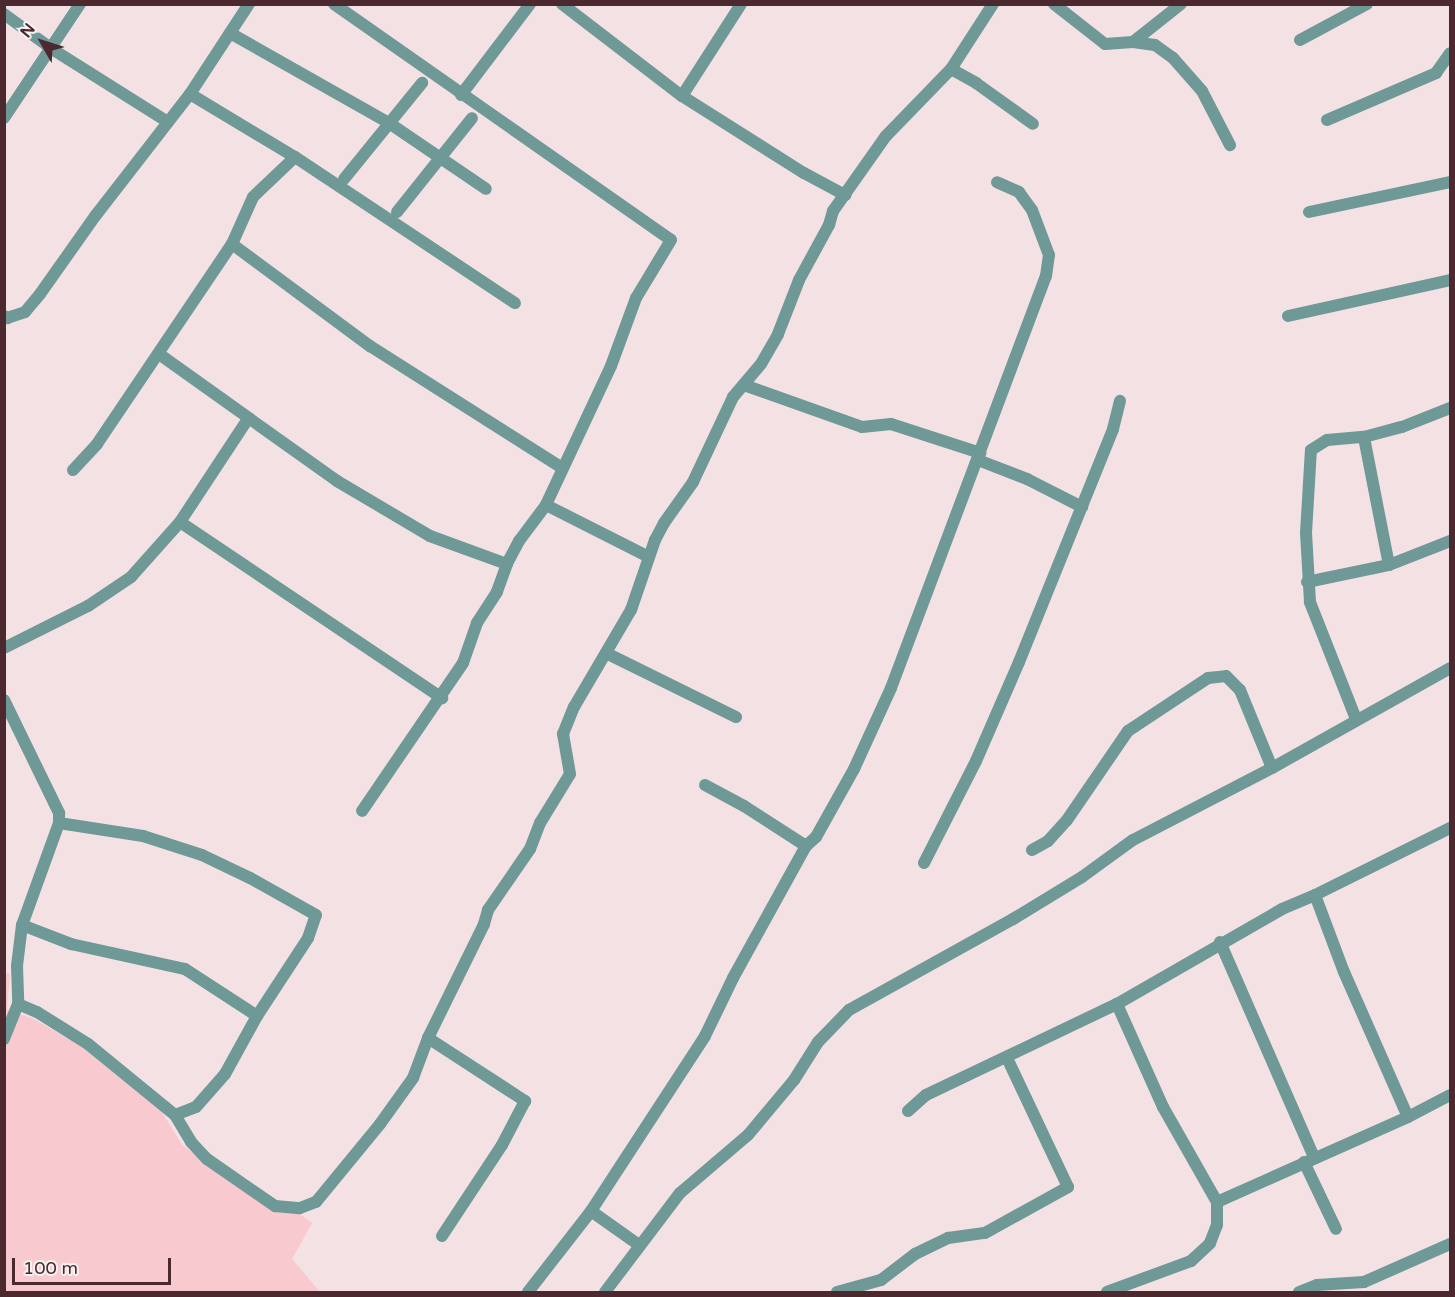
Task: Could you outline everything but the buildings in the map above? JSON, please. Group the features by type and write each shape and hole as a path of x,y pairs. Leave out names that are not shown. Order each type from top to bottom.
{"street":[{"path":"4,118 80,4"},
{"path":"4,316 7,318 25,312 190,94 249,4"},
{"path":"334,4 671,240 636,298 611,366 546,506 519,542 507,564 497,592 477,623 463,663 442,698 362,811"},
{"path":"461,95 530,4"},
{"path":"562,4 682,96 804,173 845,195"},
{"path":"682,96 741,4"},
{"path":"18,1004 37,1012 88,1044 175,1115 191,1142 207,1159 275,1206 300,1208 316,1202 380,1124 413,1078 428,1038 480,933 488,910 530,849 540,823 570,774 563,734 574,707 632,610 649,557 664,523 693,482 733,397 761,364 778,334 808,261 845,195 886,136 951,69 993,4"},
{"path":"1054,4 1106,44 1133,42 1155,45 1188,72 1202,90 1230,145"},
{"path":"1133,42 1181,4"},
{"path":"1300,40 1367,4"},
{"path":"4,14 52,49 168,122"},
{"path":"230,33 389,123 486,189"},
{"path":"1327,120 1436,73 1450,53"},
{"path":"951,69 976,83 1034,124"},
{"path":"344,179 422,83"},
{"path":"190,94 295,157 515,303"},
{"path":"397,212 472,118"},
{"path":"73,470 97,444 232,244 253,198 295,157"},
{"path":"528,1293 591,1211 705,1036 733,978 806,846 816,837 854,769 891,688 1046,276 1049,255 1041,229 1019,192 997,182"},
{"path":"1309,212 1450,182"},
{"path":"232,244 370,346 562,468"},
{"path":"1288,316 1450,280"},
{"path":"159,354 337,481 430,536 507,564"},
{"path":"744,385 862,427 891,424 979,456 1082,507"},
{"path":"924,863 976,761 1082,507 1113,429 1120,401"},
{"path":"1356,719 1319,628 1306,582 1306,510 1311,450 1327,440 1364,437 1402,427 1450,408"},
{"path":"4,648 88,606 131,577 180,522 248,419"},
{"path":"1364,437 1389,565"},
{"path":"546,506 649,557"},
{"path":"180,522 442,698"},
{"path":"1306,582 1389,565 1450,541"},
{"path":"606,653 736,717"},
{"path":"605,1293 680,1193 748,1135 794,1080 818,1042 849,1010 1013,920 1082,877 1133,840 1272,768 1450,668"},
{"path":"1032,850 1048,841 1067,820 1128,730 1208,678 1226,676 1240,690 1272,768"},
{"path":"4,700 58,813 59,824 22,925 16,966 18,1004 4,1038"},
{"path":"705,785 744,806 806,846"},
{"path":"59,824 143,836 202,855 250,878 316,915 308,938 257,1016 225,1074 196,1107 175,1115"},
{"path":"908,1111 926,1095 1117,1004 1220,942 1282,909 1315,896 1450,828"},
{"path":"1315,896 1344,972 1408,1117"},
{"path":"22,925 70,944 185,969 257,1016"},
{"path":"1220,942 1336,1229"},
{"path":"1107,1293 1123,1289 1191,1261 1210,1243 1217,1225 1217,1202 1163,1107 1117,1004"},
{"path":"428,1038 525,1101 502,1145 442,1236"},
{"path":"837,1293 881,1280 915,1254 948,1238 986,1233 1068,1187 1007,1058"},
{"path":"1217,1202 1408,1117 1450,1095"},
{"path":"591,1211 639,1245"},
{"path":"1299,1293 1317,1286 1364,1282 1450,1244"}],"shaded area":[{"path":"4,972 10,974 7,1010 32,1018 79,1045 162,1112 182,1145 273,1212 297,1212 312,1223 292,1259 320,1292 5,1292"}]}
